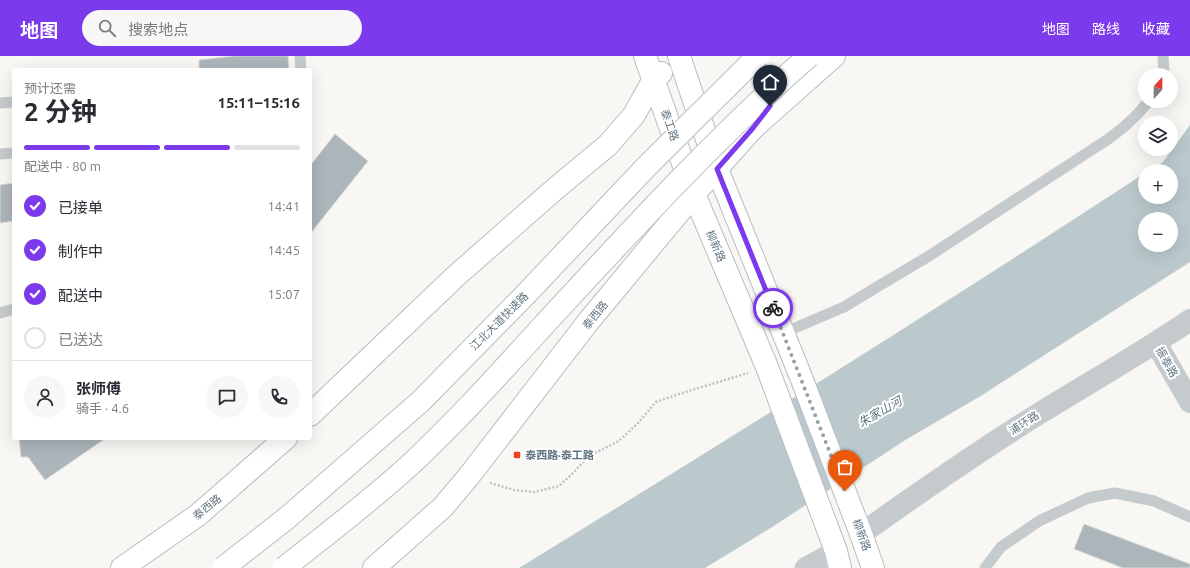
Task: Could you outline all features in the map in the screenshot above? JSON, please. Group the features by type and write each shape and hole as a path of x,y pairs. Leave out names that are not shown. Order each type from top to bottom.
{"main road":[{"name":"泰工路","path":"646,56 694,194"},
{"path":"312,413 457,275 555,189 608,145 634,115 654,79 679,56 717,169"},
{"name":"江北大道快速路","path":"223,568 286,518 420,401 527,293 647,166 758,56"},
{"path":"284,568 371,498 412,462 480,393 666,194 777,84 809,56"},
{"name":"泰西路","path":"374,568 443,507 469,476 588,322 694,194 753,128 809,56"},
{"path":"753,128 834,56"},
{"name":"柳新路","path":"717,169 801,377 862,534 873,568"},
{"name":"柳新路","path":"694,194 767,367 838,560"},
{"name":"泰西路","path":"122,568 198,515 284,440"}],"street":[{"path":"654,79 655,56"},
{"name":"浦环路","path":"862,534 916,495 1014,430 1156,343 1190,320"},
{"name":"振泰路","path":"1156,343 1190,402"},
{"path":"805,568 838,560"}],"lane":[{"path":"300,56 301,68"},
{"path":"1163,56 1164,68"},
{"path":"0,103 12,102"},
{"path":"783,332 844,307 929,256 1093,149 1111,139 1138,115 1144,108"},
{"path":"0,154 12,153"},
{"path":"985,568 1002,546 1039,520 1088,498 1115,493 1154,501 1190,517"}],"path":[{"path":"469,476 514,490 534,492 559,486 589,456 619,441 639,422 656,402 767,367"}],"water":[{"name":"朱家山河","path":"1190,125 1190,262 979,397 907,439 769,529 705,568 519,568 834,373 1138,178 1138,204 1178,204 1178,164 1160,164 1167,156 1178,156 1178,141"}],"building":[{"path":"234,56 288,56 289,68 199,68 199,60"},
{"path":"335,134 368,161 312,231 312,163"},
{"path":"12,183 12,221 0,223 0,185"},
{"path":"19,440 103,440 45,480 28,457 21,457"},
{"path":"1084,524 1190,564 1190,568 1123,568 1074,549"}],"way so far":[{"path":"773,308 845,491"}],"place":[{"name":"泰西路·泰工路","path":"517,455"}],"route":[{"path":"770,106 717,169 773,308"}]}
